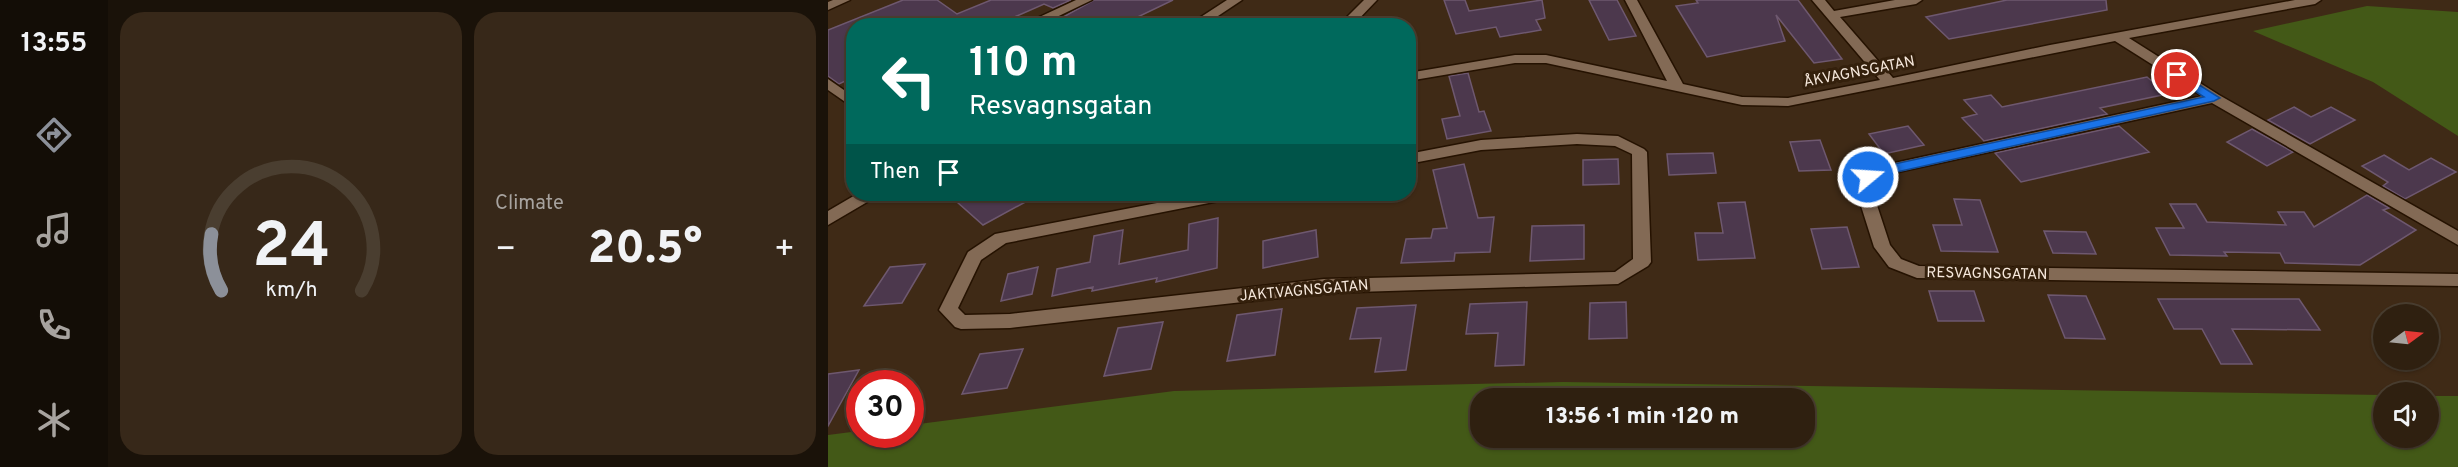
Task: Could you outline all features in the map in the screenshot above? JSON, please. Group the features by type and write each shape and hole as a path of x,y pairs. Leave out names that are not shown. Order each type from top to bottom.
{"street":[{"path":"828,6 844,0"},
{"path":"1044,18 1086,0"},
{"path":"1206,18 1236,0"},
{"path":"1352,18 1371,0"},
{"path":"1631,0 1678,88"},
{"path":"1818,0 1889,82"},
{"path":"1831,15 1916,0"},
{"name":"ÅKVAGNSGATAN","path":"1416,76 1515,59 1546,59 1742,101 1788,102 2050,49 2315,0"},
{"path":"2118,38 2214,98 2458,239"},
{"path":"828,83 846,98"},
{"name":"RESVAGNSGATAN","path":"2214,98 1885,170 1868,177 1864,190 1882,247 1895,263 1917,272 2458,280"},
{"name":"JAKTVAGNSGATAN","path":"1193,201 1001,238 974,256 948,310 961,322 1010,321 1324,286 1618,278 1642,262 1639,152 1618,141 1576,139 1481,145 1416,157"},
{"path":"828,219 857,201"}],"green space":[{"path":"2367,6 2458,12 2458,136 2373,82 2253,31"},
{"path":"1563,382 2373,395 2373,448 2439,448 2439,396 2458,396 2458,467 828,467 828,435 846,433 846,448 924,448 924,423 1174,391"}],"building":[{"path":"903,0 937,0 957,14 991,0 1071,0 1053,8 1044,4 1012,18 858,18"},
{"path":"1094,0 1173,0 1136,18 1068,18 1065,16"},
{"path":"1444,0 1465,0 1469,11 1542,0 1545,18 1536,20 1541,30 1500,37 1496,27 1456,34"},
{"path":"1589,0 1617,0 1636,36 1609,40"},
{"path":"1696,0 1798,0 1842,59 1814,63 1776,15 1785,41 1707,57 1676,6 1698,3"},
{"path":"2007,0 2106,0 2107,10 1949,39 1926,17"},
{"path":"846,23 846,81 839,84 828,76 828,30"},
{"path":"1468,73 1479,112 1484,111 1491,131 1447,139 1442,119 1460,116 1449,76"},
{"path":"2147,77 2167,94 2100,108 2107,114 1984,141 1962,118 1977,114 1964,100 1991,95 2002,107"},
{"path":"2294,107 2311,117 2331,107 2355,120 2310,144 2268,120"},
{"path":"1908,126 1924,145 1884,154 1869,134"},
{"path":"2119,126 2149,152 2021,182 1995,153"},
{"path":"2252,129 2293,152 2267,166 2227,142"},
{"path":"1820,140 1831,170 1799,171 1790,142"},
{"path":"1713,153 1716,173 1669,175 1667,154"},
{"path":"2384,155 2409,170 2431,158 2456,172 2405,199 2383,186 2388,182 2362,166"},
{"path":"1618,159 1619,184 1583,185 1583,160"},
{"path":"1464,164 1478,218 1494,217 1490,252 1455,253 1454,261 1401,263 1406,239 1431,238 1433,229 1447,228 1433,170"},
{"path":"2367,195 2389,208 2383,210 2416,230 2360,265 2285,263 2280,253 2224,252 2227,256 2170,255 2156,228 2184,228 2170,204 2196,204 2207,222 2286,225 2278,212 2304,212 2314,227"},
{"path":"1954,199 1980,200 1998,252 1941,251 1933,225 1962,225"},
{"path":"956,201 1027,201 983,225"},
{"path":"1745,202 1755,258 1698,260 1695,233 1723,233 1718,203"},
{"path":"1218,218 1217,268 1156,282 1157,278 1092,291 1093,287 1052,296 1057,269 1090,262 1094,236 1123,230 1119,264 1188,250 1189,224"},
{"path":"1584,225 1584,259 1530,261 1532,226"},
{"path":"1847,227 1859,267 1822,269 1811,229"},
{"path":"1316,230 1318,257 1263,268 1263,241"},
{"path":"2044,231 2086,232 2096,254 2053,253"},
{"path":"925,264 902,303 864,306 890,267"},
{"path":"1038,267 1032,294 1001,301 1008,274"},
{"path":"1929,291 1974,291 1984,321 1938,321"},
{"path":"2048,295 2086,296 2105,339 2065,338"},
{"path":"2158,299 2299,299 2320,330 2232,329 2252,364 2221,364 2202,329 2174,329"},
{"path":"1527,302 1524,365 1495,366 1498,333 1466,334 1470,304"},
{"path":"1626,302 1627,338 1589,339 1590,303"},
{"path":"1416,305 1406,370 1375,372 1381,338 1350,339 1357,308"},
{"path":"1282,309 1275,355 1227,361 1237,315"},
{"path":"1163,322 1151,369 1104,376 1118,328"},
{"path":"1023,349 1007,388 962,394 980,354"},
{"path":"846,372 846,393 828,426 828,374"}],"route":[{"path":"1868,177 1885,170 2214,98 2177,75"}]}
